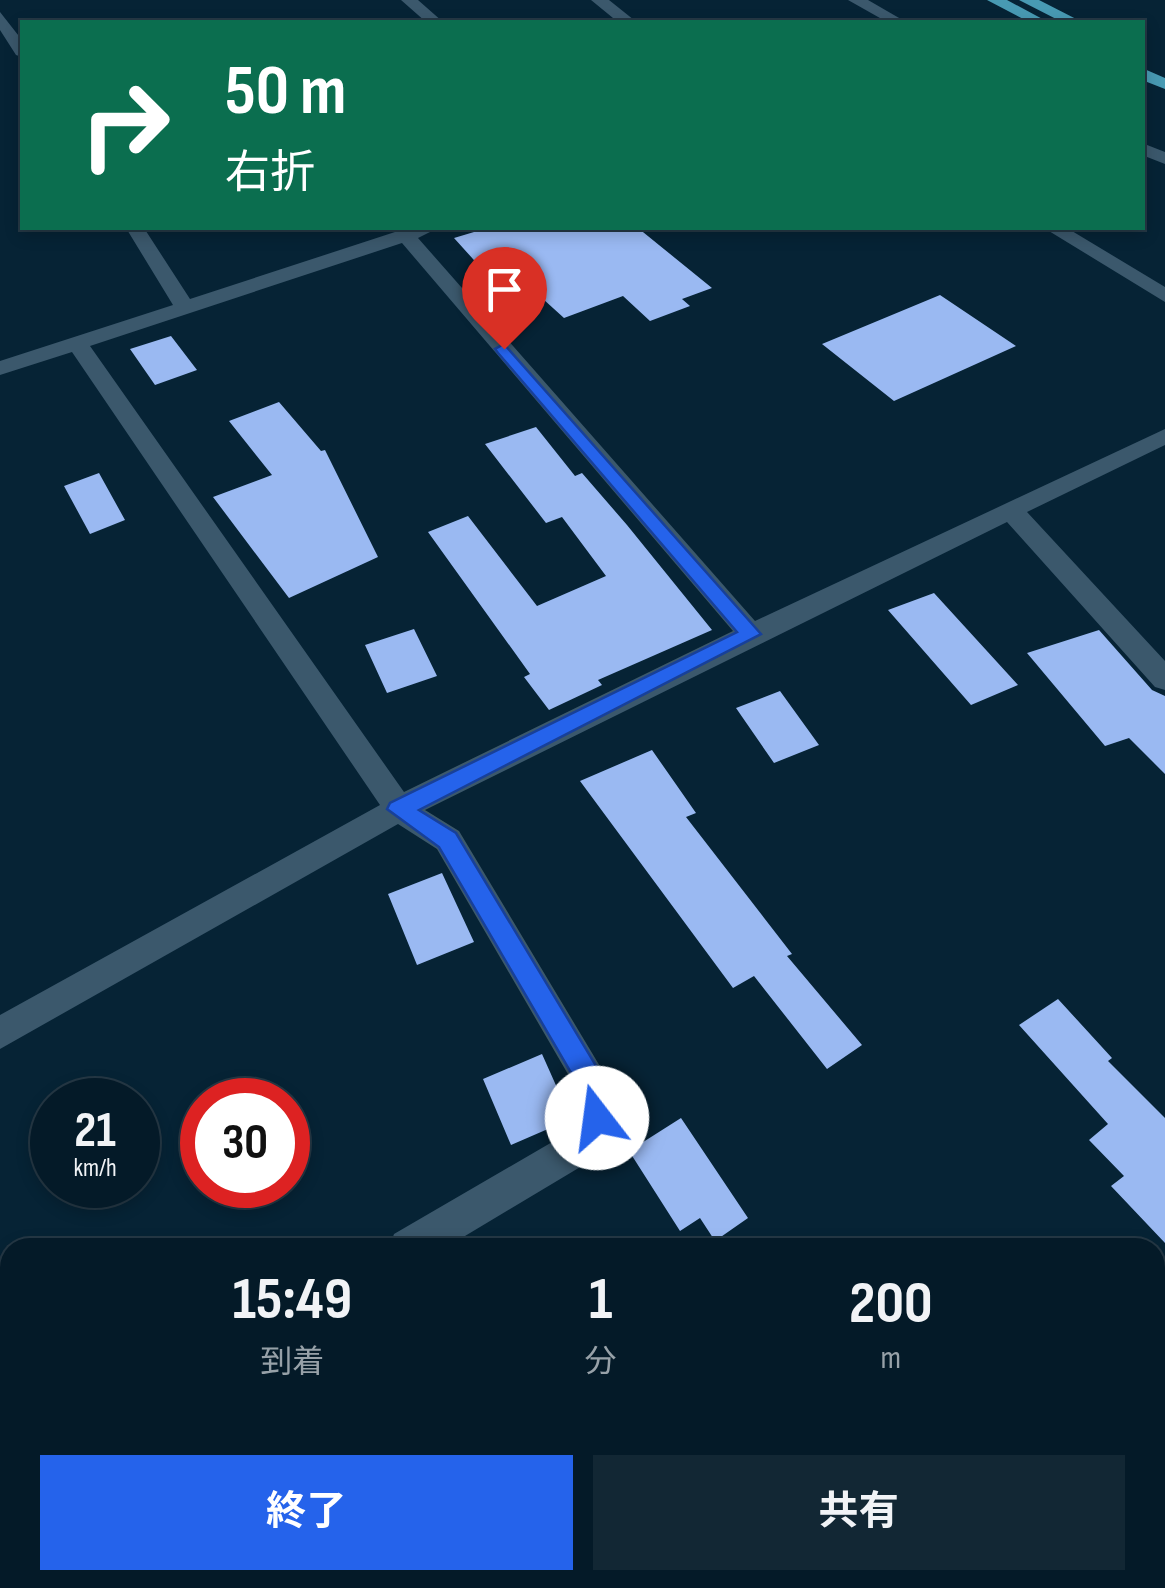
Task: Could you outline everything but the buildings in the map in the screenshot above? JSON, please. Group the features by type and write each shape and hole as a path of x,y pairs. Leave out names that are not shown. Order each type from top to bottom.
{"main road":[{"path":"994,0 1036,20"},
{"path":"1027,0 1070,20"}],"street":[{"path":"409,0 433,20"},
{"path":"599,0 626,20"},
{"path":"856,0 894,20"},
{"path":"0,16 20,49"},
{"path":"136,230 185,306"},
{"path":"0,368 422,230"},
{"path":"1057,230 1165,296"},
{"path":"405,235 750,634"},
{"path":"77,343 398,809 448,840 601,1098 594,1138 425,1238"},
{"path":"0,1033 398,809 750,634 1165,436"},
{"path":"1010,510 1165,678"}],"route":[{"path":"504,349 750,634 398,809 448,840 601,1098 597,1118"}]}
